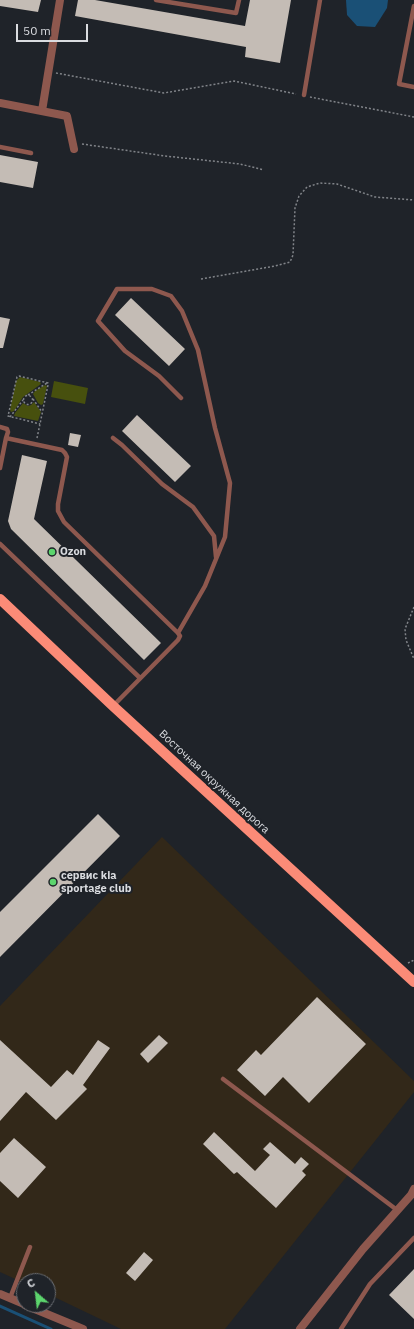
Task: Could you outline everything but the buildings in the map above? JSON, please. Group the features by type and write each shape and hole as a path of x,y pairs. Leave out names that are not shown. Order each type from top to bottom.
{"main road":[{"name":"Восточная окружная дорога","path":"0,599 113,706 414,982"}],"street":[{"path":"42,111 60,0"},
{"path":"0,102 67,116 73,146"},
{"path":"300,1329 363,1249 411,1195 414,1189"},
{"path":"0,1294 16,1301"},
{"path":"44,1313 83,1329"}],"lane":[{"path":"156,0 236,13 239,0"},
{"path":"304,96 320,0"},
{"path":"414,6 399,84 414,87"},
{"path":"0,147 31,153"},
{"path":"178,633 205,586 225,537 230,483 215,428 198,350 182,311 170,296 152,290 117,289 98,321 125,351 159,376 181,398"},
{"path":"0,426 7,429 8,432 0,468"},
{"path":"6,438 62,450 66,453 67,457 58,504 58,511 64,522 180,636 178,640 113,706"},
{"path":"113,438 162,484 192,507 214,536 216,559"},
{"path":"0,544 140,678"},
{"path":"223,1079 397,1210"},
{"path":"341,1329 370,1284 414,1238"},
{"path":"10,1298 30,1246"}],"path":[{"path":"49,71 164,93 234,81 414,117"},
{"path":"73,146 240,164 264,170"},
{"path":"201,279 290,262 293,255 295,208 299,196 307,187 320,183 337,184 375,197 414,200"},
{"path":"10,417 8,414 17,377 19,376 48,383"},
{"path":"10,417 26,396 48,383"},
{"path":"35,444 48,383"},
{"path":"28,395 32,397 42,412"},
{"path":"23,400 26,404 30,404 33,400 32,397"},
{"path":"10,417 40,424"},
{"path":"414,607 405,629 406,640 414,659"}],"shaded area":[{"path":"162,837 414,1081 414,1092 225,1329 121,1329 56,1298 56,1273 16,1273 16,1279 0,1272 0,1006"}],"green space":[{"path":"20,377 40,382 41,384 23,397 14,411 11,412 10,410 16,381"},
{"path":"54,381 88,388 85,404 51,397"},
{"path":"45,385 47,386 43,404 41,405 38,403 33,394"},
{"path":"34,402 41,412 38,421 14,416 23,403 28,406"}],"water":[{"path":"346,0 388,0 387,8 375,27 357,26 347,15"}],"waterway":[{"path":"0,1306 51,1329"}],"place":[{"name":"Ozon","path":"52,552"},
{"name":"сервис kia sportage club","path":"53,882"}]}
